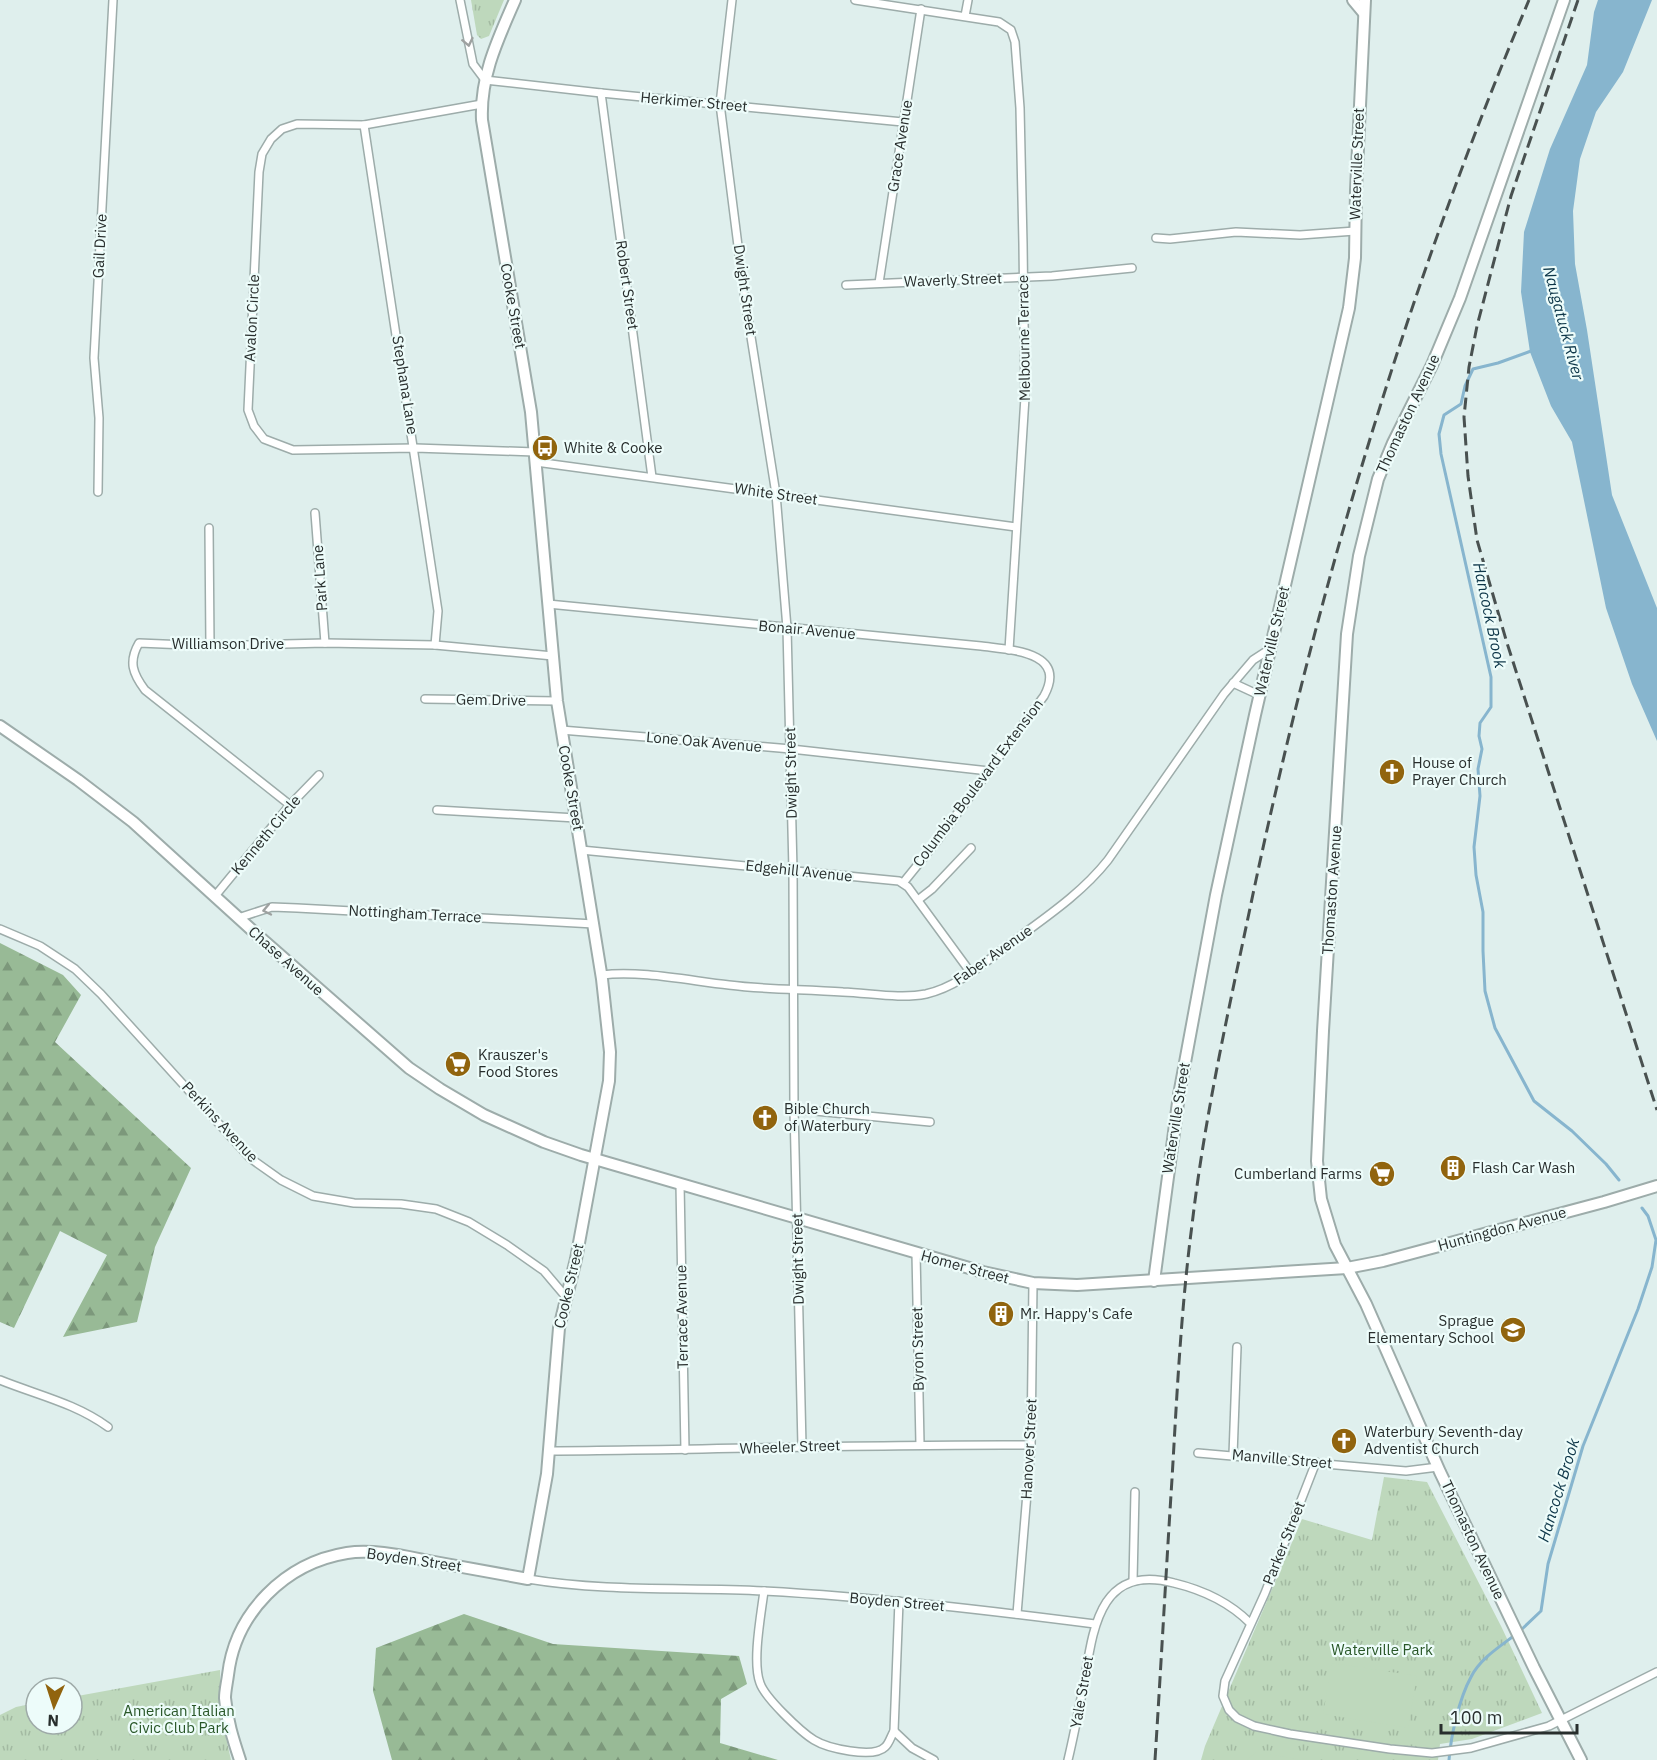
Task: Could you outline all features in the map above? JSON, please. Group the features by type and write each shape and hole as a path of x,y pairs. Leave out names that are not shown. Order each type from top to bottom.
{"main road":[{"name":"Cooke Street","path":"515,0 493,53 485,80 482,104 485,141 528,391 557,701 602,975 610,1072 576,1259 557,1340 549,1451 528,1579"},
{"path":"1353,0 1363,12"},
{"name":"Waterville Street","path":"1154,1281 1169,1156 1216,895 1259,695 1346,322 1353,282 1365,0"},
{"name":"Thomaston Avenue","path":"1564,0 1460,298 1378,479 1366,525 1347,634 1317,1161 1324,1209 1335,1245 1366,1304 1438,1467 1581,1760"},
{"name":"Chase Avenue","path":"0,726 125,815 377,1041 440,1089 500,1124 562,1149 595,1159"},
{"name":"Homer Street","path":"595,1159 798,1220 1001,1277 1033,1283 1077,1285 1347,1268"},
{"name":"Huntingdon Avenue","path":"1347,1268 1383,1261 1657,1186"},
{"name":"Boyden Street","path":"240,1760 229,1727 225,1696 229,1666 245,1621 259,1602 280,1582 306,1566 347,1553 368,1552 528,1579"}],"street":[{"name":"Gail Drive","path":"98,492 99,418 94,358 113,0"},
{"path":"460,0 473,64 485,80"},
{"name":"Dwight Street","path":"732,0 720,104 744,293 776,494 787,628 793,870 794,1109 802,1446"},
{"path":"855,0 965,16 968,0"},
{"name":"Grace Avenue","path":"879,283 921,9"},
{"name":"Melbourne Terrace","path":"965,16 999,22 1009,27 1015,42 1019,88 1025,397 1009,650"},
{"name":"Herkimer Street","path":"485,80 903,122"},
{"name":"Robert Street","path":"601,93 652,477"},
{"name":"Avalon Circle","path":"482,104 364,125 297,124 282,129 271,139 262,154 259,172 248,410 254,426 264,439 293,450 415,448 535,457"},
{"name":"Stephana Lane","path":"364,125 438,611 435,645"},
{"path":"1156,238 1170,239 1236,232 1290,235 1355,231"},
{"name":"Waverly Street","path":"846,285 1024,277 1132,268"},
{"name":"White Street","path":"535,457 652,477 1016,527"},
{"name":"Park Lane","path":"315,513 325,642"},
{"path":"209,528 210,646"},
{"name":"Bonair Avenue","path":"548,604 1009,650 1026,653 1043,662 1048,669 1049,680"},
{"name":"Williamson Drive","path":"290,805 145,690 135,676 132,655 139,643 210,646 325,642 435,645 553,656"},
{"name":"Faber Avenue","path":"602,975 637,975 793,991 921,995 947,987 971,973 1069,901 1090,881 1108,860 1191,738 1233,683 1253,660 1270,649"},
{"name":"Columbia Boulevard Extension","path":"903,883 1044,696 1049,680"},
{"path":"1233,683 1259,695"},
{"name":"Gem Drive","path":"425,699 557,701"},
{"name":"Lone Oak Avenue","path":"561,730 791,749 989,771"},
{"name":"Kenneth Circle","path":"215,896 290,805 319,775"},
{"path":"437,810 576,818"},
{"name":"Columbia Boulevard Extension","path":"918,900 932,890 970,848"},
{"name":"Edgehill Avenue","path":"581,850 903,883"},
{"path":"903,883 971,973"},
{"name":"Nottingham Terrace","path":"238,918 272,907 594,924"},
{"name":"Perkins Avenue","path":"0,929 40,946 75,969 101,994 250,1158 281,1180 313,1196 354,1203 401,1204 436,1209 469,1222 544,1271 566,1297"},
{"path":"794,1109 930,1122"},
{"name":"Terrace Avenue","path":"680,1184 685,1450"},
{"name":"Byron Street","path":"916,1253 920,1444"},
{"name":"Hanover Street","path":"1017,1614 1031,1444 1033,1283"},
{"path":"1233,1455 1237,1347"},
{"path":"0,1380 67,1403 85,1411 108,1427"},
{"name":"Wheeler Street","path":"549,1451 1031,1444"},
{"name":"Manville Street","path":"1198,1453 1406,1471 1438,1467"},
{"name":"Parker Street","path":"1250,1623 1265,1593 1316,1462"},
{"path":"1133,1581 1135,1492"},
{"name":"Boyden Street","path":"528,1579 575,1586 764,1591 899,1601 1095,1624"},
{"path":"1095,1624 1100,1612 1115,1593 1133,1581 1157,1579 1192,1588 1232,1607 1250,1623 1223,1689 1226,1706 1237,1718 1254,1726 1280,1732 1409,1751 1440,1753 1460,1750 1561,1722 1657,1672"},
{"path":"764,1591 756,1664 760,1684 774,1704 814,1740 870,1754 885,1748 894,1731 899,1601"},
{"name":"Yale Street","path":"1068,1760 1095,1624"},
{"path":"894,1731 912,1748 934,1760"}],"green space":[{"path":"471,0 504,0 489,36 481,39 477,35"},
{"path":"0,943 63,975 81,995 55,1042 191,1168 155,1247 137,1322 63,1337 107,1255 60,1231 14,1328 0,1322"},
{"name":"Waterville Park","path":"1384,1477 1427,1482 1501,1626 1542,1713 1472,1739 1440,1744 1438,1760 1201,1760 1302,1519 1372,1540"},
{"path":"464,1614 553,1644 739,1656 747,1684 721,1699 720,1743 778,1760 392,1760 373,1691 376,1648"},
{"path":"1332,1663 1417,1676 1408,1728 1323,1714"},
{"name":"American Italian Civic Club Park","path":"220,1670 221,1715 231,1760 0,1760 0,1715 24,1705 24,1736 84,1736 84,1695"},
{"path":"1257,1752 1303,1760 1246,1760"}],"water":[{"name":"Naugatuck River","path":"1598,0 1652,0 1623,72 1596,112 1580,159 1573,211 1575,264 1612,495 1657,608 1657,741 1632,684 1606,608 1572,442 1551,406 1530,352 1521,292 1524,232 1550,149 1587,65 1594,12"}],"waterway":[{"name":"Hancock Brook","path":"1531,351 1473,369 1465,386 1461,404 1444,415 1439,434 1441,454 1491,677 1491,707 1480,723 1479,736 1482,749 1478,769 1480,796 1474,847 1476,875 1483,912 1485,991 1495,1028 1534,1101 1572,1131 1619,1180"},
{"name":"Hancock Brook","path":"1520,1631 1541,1611 1548,1564 1583,1446 1638,1309 1652,1267 1656,1240 1648,1216 1642,1208"},
{"name":"Hancock Brook","path":"1449,1760 1456,1717 1471,1677 1485,1659 1515,1635"}],"railway":[{"path":"1155,1760 1182,1320 1188,1257 1197,1183 1211,1100 1253,894 1306,666 1370,440 1405,329 1444,218 1529,0"},
{"path":"1578,0 1511,196 1477,326 1469,367 1464,417 1468,476 1477,540 1507,643 1657,1110"}],"place":[{"name":"White & Cooke","path":"545,448"},
{"name":"House of Prayer Church","path":"1392,772"},
{"name":"Krauszer's Food Stores","path":"458,1064"},
{"name":"Bible Church of Waterbury","path":"765,1118"},
{"name":"Flash Car Wash","path":"1453,1168"},
{"name":"Cumberland Farms","path":"1382,1174"},
{"name":"Mr. Happy's Cafe","path":"1001,1314"},
{"name":"Sprague Elementary School","path":"1513,1330"},
{"name":"Waterbury Seventh-day Adventist Church","path":"1344,1441"}]}
